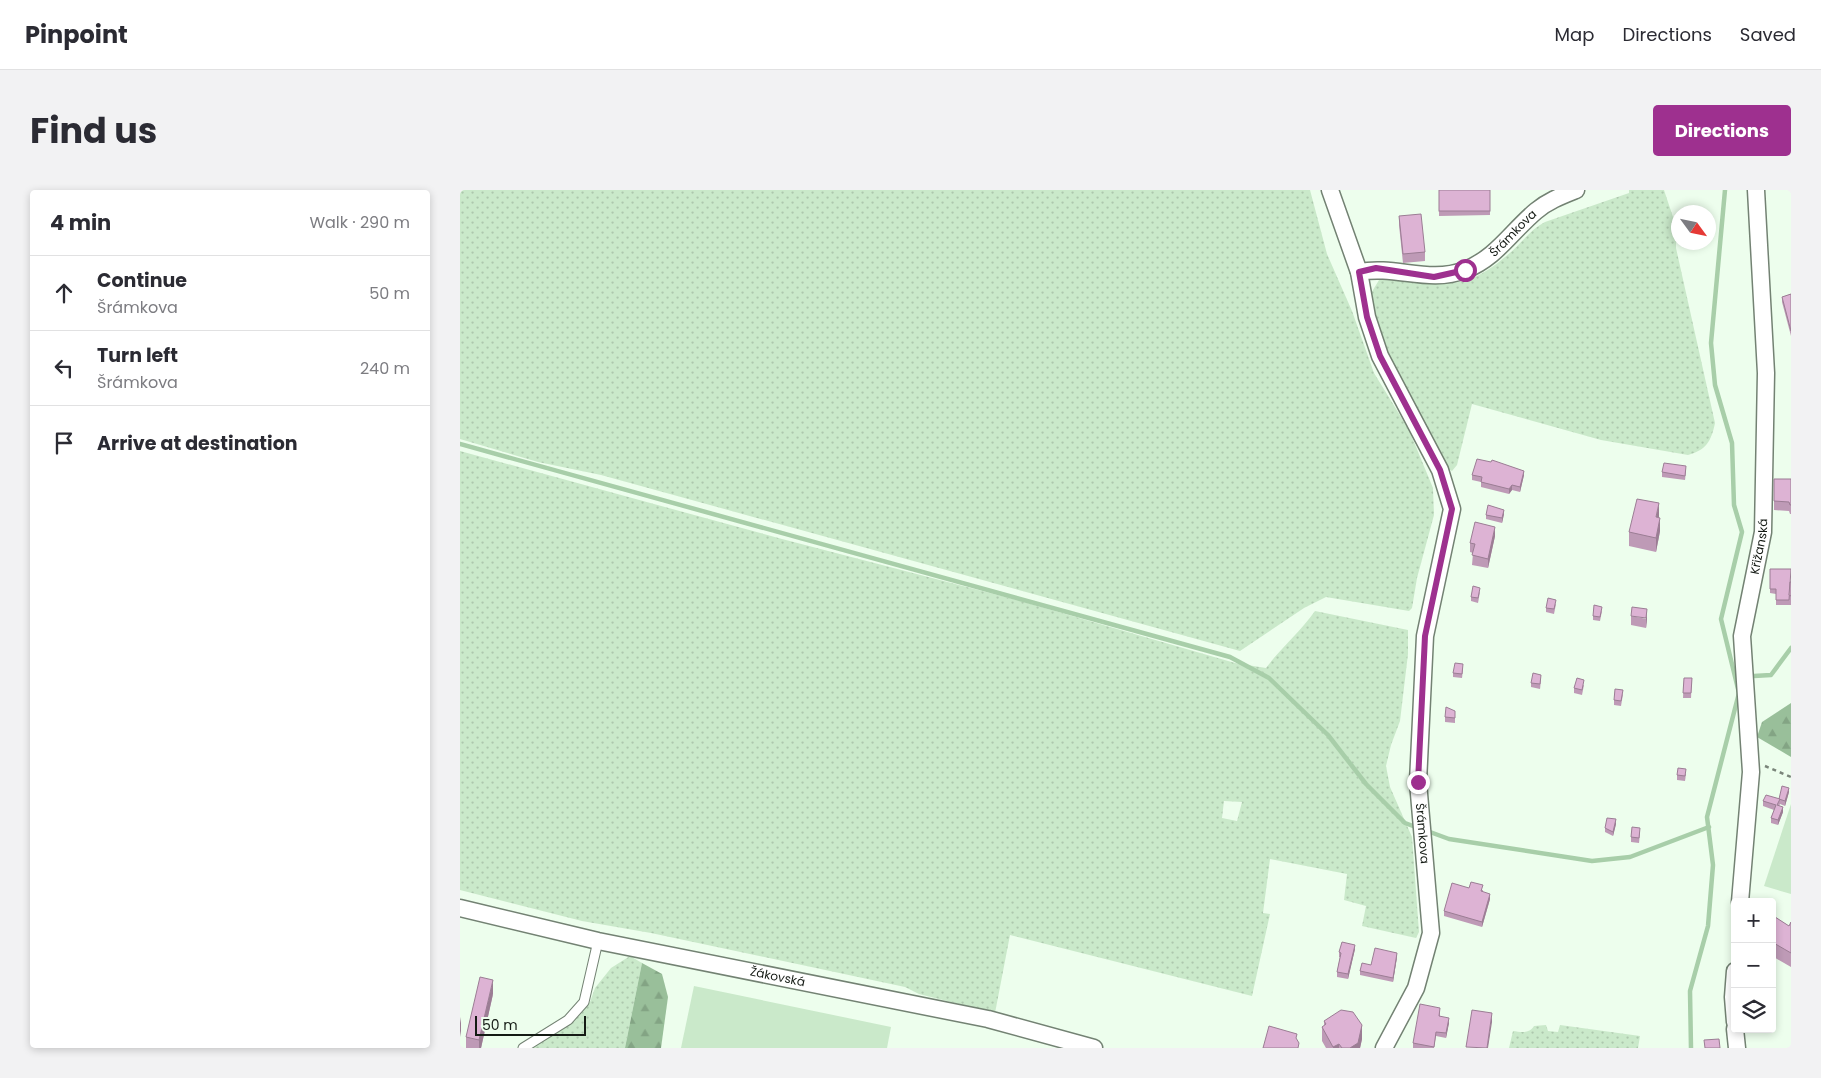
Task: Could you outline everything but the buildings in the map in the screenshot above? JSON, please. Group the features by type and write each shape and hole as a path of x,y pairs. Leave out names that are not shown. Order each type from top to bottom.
{"street":[{"name":"Šrámkova","path":"1330,190 1359,272 1367,317 1380,356 1440,470 1452,509 1425,636 1424,655 1418,782 1431,933 1416,988 1384,1048"},
{"name":"Šrámkova","path":"1359,272 1376,268 1434,277 1465,270 1493,254 1535,212 1555,198 1576,190"},
{"name":"Křižanská","path":"1740,898 1750,759 1742,636 1763,532 1766,372 1756,190"},
{"name":"Žákovská","path":"460,908 598,941 988,1019 1094,1048"},
{"path":"1735,1033 1737,1048"}],"lane":[{"path":"523,1048 568,1020 584,1002 598,941"}],"path":[{"path":"1750,759 1791,777"}],"green space":[{"path":"460,190 1310,190 1327,254 1352,311 1374,373 1409,430 1433,488 1434,515 1417,578 1412,608 1409,611 1326,597 1304,608 1240,651 601,475 538,462 460,439"},
{"path":"1629,190 1664,190 1671,211 1671,250 1676,250 1715,423 1707,444 1699,451 1688,455 1601,440 1472,404 1457,465 1452,471 1448,469 1381,341 1370,295 1379,280 1447,283 1468,280 1483,273 1510,253 1539,225 1629,193"},
{"path":"460,451 782,539 1013,599 1235,663 1266,668 1315,611 1408,630 1408,654 1400,721 1386,766 1390,787 1412,837 1419,932 1416,938 1362,926 1366,906 1344,900 1347,874 1270,859 1263,913 1270,914 1252,996 1010,935 995,1013 919,994 905,987 651,933 582,921 460,890","holes":["1224,801 1242,802 1237,821 1222,818"]},
{"path":"1791,703 1791,757 1757,737 1762,722"},
{"path":"1791,804 1791,894 1764,886"},
{"path":"630,956 642,963 625,1048 530,1048 573,1021 590,1002 595,988 611,968"},
{"path":"642,963 662,974 668,997 661,1048 625,1048"},
{"path":"694,986 891,1027 887,1048 681,1048"},
{"path":"1546,1025 1548,1031 1558,1032 1560,1025 1640,1036 1638,1048 1509,1048 1513,1031 1525,1032 1534,1026"}],"waterway":[{"path":"1691,1048 1690,991 1708,926 1713,865 1707,817 1739,693 1721,619 1742,532 1734,505 1732,443 1715,385 1711,343 1725,190"},
{"path":"460,444 1230,657 1269,678 1328,735 1366,784 1405,823 1413,826"},
{"path":"1754,676 1771,675 1791,648"},
{"path":"1430,832 1449,839 1592,861 1630,857 1709,827"}],"route":[{"path":"1418,782 1425,636 1452,509 1440,470 1380,356 1367,317 1359,272 1376,268 1434,277 1465,270"}]}
